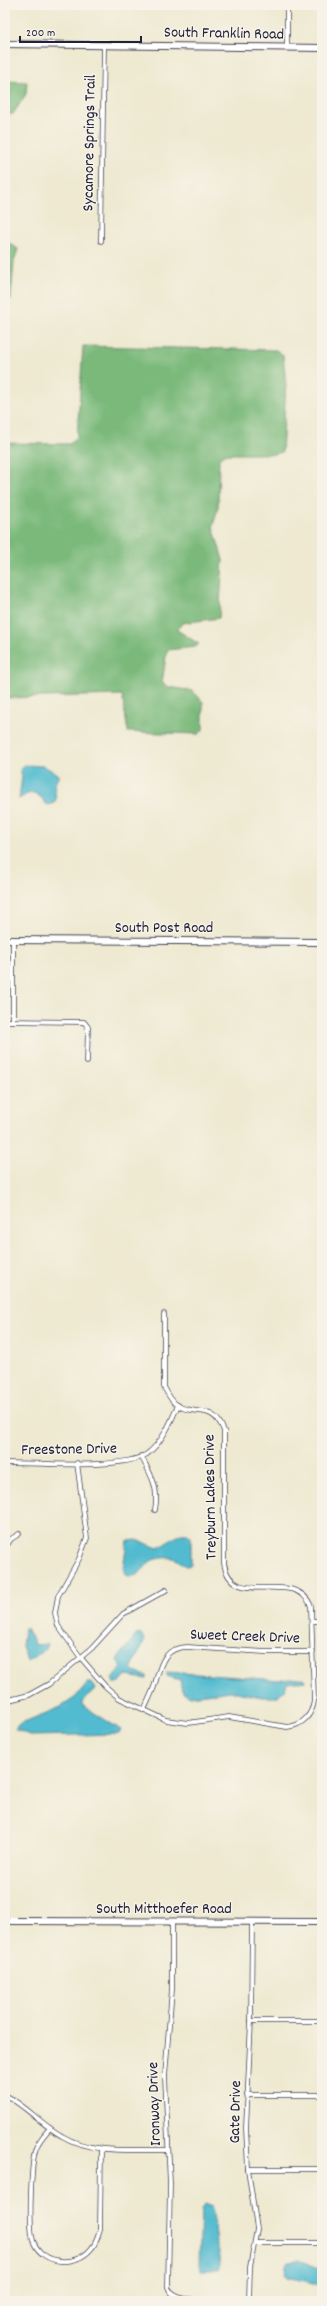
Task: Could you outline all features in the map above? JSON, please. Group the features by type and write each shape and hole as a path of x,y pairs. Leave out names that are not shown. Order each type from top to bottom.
{"main road":[{"name":"South Franklin Road","path":"5,44 322,48"},
{"name":"South Post Road","path":"5,940 322,942"},
{"name":"South Mitthoefer Road","path":"5,1921 322,1922"}],"street":[{"path":"287,5 287,47"},
{"name":"Sycamore Springs Trail","path":"101,241 104,45"},
{"path":"13,940 13,1021"},
{"path":"5,1021 82,1021 86,1023 88,1027 87,1062"},
{"path":"164,1314 164,1387 178,1406"},
{"name":"Freestone Drive","path":"5,1463 114,1463 135,1460 147,1453 162,1436 178,1406"},
{"name":"Treyburn Lakes Drive","path":"144,1710 166,1720 184,1723 226,1717 286,1727 296,1725 305,1720 311,1711 314,1701 313,1621 310,1603 296,1590 287,1588 245,1587 237,1584 229,1577 224,1563 223,1429 219,1422 209,1412 178,1406"},
{"path":"141,1456 156,1486 158,1496 155,1510"},
{"path":"78,1463 87,1538 79,1559 58,1596 55,1613 58,1626 81,1658 110,1690 125,1701 144,1710"},
{"path":"5,1548 11,1539 19,1534"},
{"path":"5,1701 22,1697 42,1688 97,1644 123,1614 166,1590"},
{"path":"313,1621 322,1621"},
{"name":"Sweet Creek Drive","path":"144,1710 154,1688 161,1663 166,1655 176,1648 187,1647 265,1652 313,1652"},
{"path":"5,1721 6,1731"},
{"name":"Ironway Drive","path":"172,1922 172,1989 165,2076 170,2194 168,2285 169,2291 174,2295 207,2301"},
{"name":"Gate Drive","path":"249,2301 250,2271 257,2224 248,2169 246,2128 251,2021 252,1922"},
{"path":"251,2021 322,2021"},
{"path":"5,2095 24,2107 50,2128 75,2142 101,2149 168,2150"},
{"path":"247,2095 322,2095"},
{"path":"50,2128 41,2139 33,2160 31,2218 33,2242 48,2258 60,2261 82,2257 97,2240 100,2230 101,2149"},
{"path":"248,2169 322,2169"},
{"path":"255,2243 322,2243"}],"green space":[{"path":"5,81 27,82 26,94 13,114 5,114"},
{"path":"5,240 18,249 14,261 11,299 5,300"},
{"path":"83,346 276,350 283,355 286,385 282,452 275,454 223,454 219,459 218,507 213,526 223,560 219,618 182,623 177,630 199,644 195,647 167,650 162,683 169,687 193,691 203,702 203,730 199,734 128,732 122,695 5,698 5,443 69,444 77,437"}],"water":[{"path":"25,765 44,766 59,775 54,786 56,799 54,803 48,805 44,803 43,799 35,793 27,794 19,799 22,776 20,769"},
{"path":"181,1534 188,1534 191,1537 191,1565 187,1566 173,1558 162,1558 151,1561 140,1573 136,1575 129,1576 125,1574 123,1568 127,1541 137,1540 158,1548"},
{"path":"24,1629 27,1629 36,1645 48,1644 46,1649 27,1662 22,1646"},
{"path":"141,1634 145,1640 131,1669 134,1672 147,1676 147,1679 126,1676 120,1683 114,1683 113,1678 122,1667 117,1660 136,1635"},
{"path":"167,1672 280,1680 304,1678 307,1681 287,1683 285,1689 277,1697 262,1697 231,1691 190,1696 182,1691 180,1680 167,1676"},
{"path":"87,1683 92,1683 96,1689 82,1702 82,1705 121,1730 119,1734 30,1736 15,1729 19,1724 61,1707 76,1697"},
{"path":"204,2204 212,2207 214,2214 216,2239 220,2257 220,2266 218,2270 200,2270 201,2210"},
{"path":"299,2260 322,2270 322,2285 287,2277 285,2274 286,2265 289,2261"}]}
